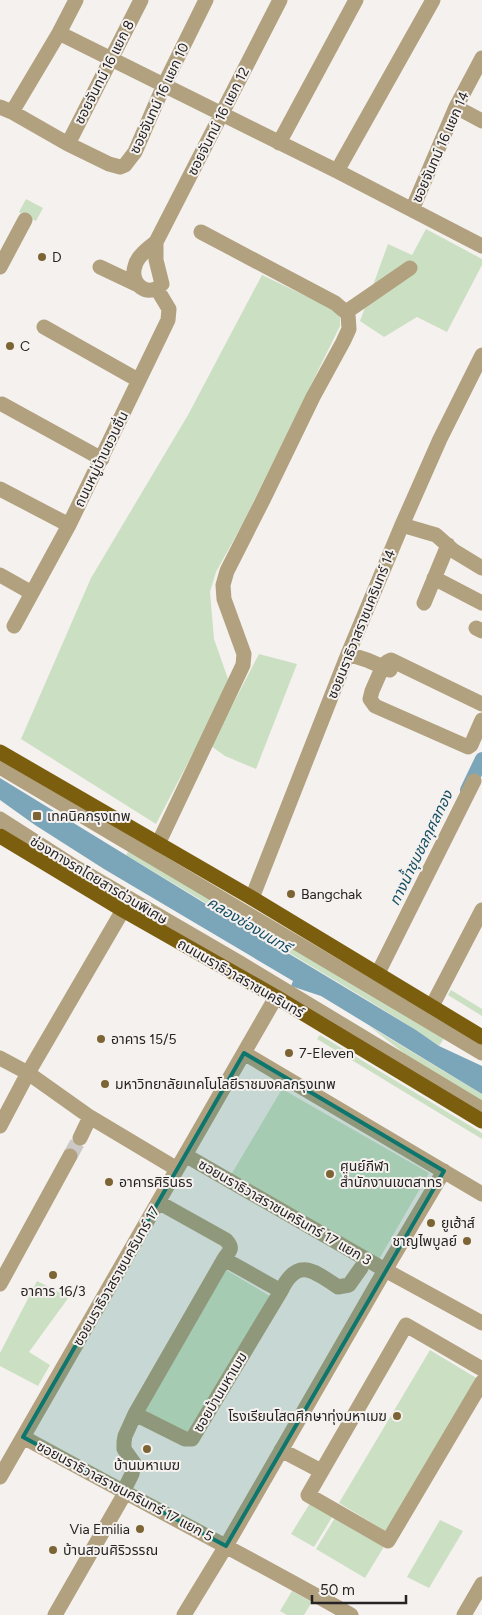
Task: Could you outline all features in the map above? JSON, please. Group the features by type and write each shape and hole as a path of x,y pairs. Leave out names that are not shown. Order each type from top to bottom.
{"main road":[{"path":"0,752 252,898 432,1006 480,1049"},
{"name":"ถนนนราธิวาสราชนครินทร์","path":"0,836 123,910 282,995 482,1122"}],"street":[{"path":"68,144 6,110 60,33 76,0"},
{"name":"ซอยจันทน์ 16 แยก 8","path":"68,144 141,0"},
{"name":"ซอยจันทน์ 16 แยก 10","path":"68,144 109,164 120,167 126,165 135,152 164,85 206,0"},
{"name":"ซอยจันทน์ 16 แยก 12","path":"156,242 280,0"},
{"path":"279,143 356,0"},
{"path":"338,171 433,0"},
{"path":"60,33 338,171 482,246"},
{"name":"ซอยจันทน์ 16 แยก 14","path":"412,210 456,107 482,58"},
{"path":"456,107 482,121"},
{"path":"0,268 25,220"},
{"path":"158,844 243,665 244,654 224,599 223,585 227,571 313,397 349,329 348,314 335,303 201,232"},
{"path":"138,285 134,277 135,265 142,254 156,242"},
{"path":"100,267 150,291 157,289 162,284 156,260 156,242"},
{"path":"346,312 410,268"},
{"name":"ถนนหมู่บ้านชวนชื่น","path":"14,626 69,525 168,320 169,309 157,289"},
{"path":"44,327 138,380"},
{"name":"ซอยนราธิวาสราชนครินทร์ 14","path":"252,898 348,654 402,525 440,439 482,354"},
{"path":"2,404 102,458"},
{"path":"0,489 69,525"},
{"path":"402,525 436,535 454,552 482,568"},
{"path":"424,603 448,545"},
{"path":"0,575 32,593"},
{"path":"434,578 482,602"},
{"path":"348,654 386,668"},
{"path":"482,704 394,661 387,662 386,668 370,696 375,706 468,747 471,745 482,720"},
{"path":"0,767 480,1049"},
{"path":"378,973 474,781"},
{"name":"ช่องทางรถโดยสารด่วนพิเศษ","path":"0,818 75,867 282,995 385,1051 482,1109"},
{"path":"0,1126 28,1073 123,910"},
{"path":"432,1006 482,910"},
{"name":"ซอยนราธิวาสราชนครินทร์ 17","path":"0,1477 244,1053 282,995"},
{"path":"244,1053 482,1194"},
{"path":"0,1058 28,1073 90,1117 177,1169"},
{"path":"80,1138 90,1117"},
{"name":"ซอยนราธิวาสราชนครินทร์ 17 แยก 3","path":"185,1155 482,1324"},
{"path":"0,1284 70,1156"},
{"path":"184,1615 444,1171"},
{"path":"56,1615 132,1474 134,1463 124,1449 124,1442 135,1414 231,1249 231,1245 226,1240 158,1202"},
{"path":"224,1259 281,1292"},
{"name":"ซอยบ้านมหาเมฆ","path":"135,1414 185,1439 192,1438 281,1292 287,1278 296,1272 307,1270 320,1275 338,1287 349,1285 361,1268"},
{"path":"482,1368 406,1325 308,1495 388,1541 482,1382"},
{"name":"ซอยนราธิวาสราชนครินทร์ 17 แยก 5","path":"23,1437 352,1615"},
{"path":"281,1450 321,1471"},
{"path":"464,1615 482,1584"}],"highlighted area":[{"path":"244,1053 444,1171 226,1546 23,1437"}],"green space":[{"path":"26,199 43,208 36,221 19,212"},
{"path":"426,229 482,259 482,265 447,332 417,317 384,337 360,321 388,244 412,255"},
{"path":"262,275 335,310 340,318 340,326 243,523 216,572 210,592 214,639 228,679 220,701 156,824 21,739 91,578 188,415"},
{"path":"259,654 297,664 256,769 225,756 211,746"},
{"path":"131,847 446,1035 439,1046 361,996 126,855"},
{"path":"451,990 482,1009 482,1016 448,995"},
{"path":"369,1026 482,1094 482,1103 405,1054"},
{"path":"320,1035 482,1133 482,1139 317,1039"},
{"name":"ศูนย์กีฬา สำนักงานเขตสาทร","path":"282,1089 429,1173 378,1261 231,1175"},
{"path":"223,1268 273,1298 192,1435 139,1413"},
{"path":"37,1281 69,1297 29,1352 50,1365 38,1386 0,1366 0,1353"},
{"path":"430,1350 478,1379 387,1532 339,1503"},
{"path":"312,1500 334,1514 314,1547 291,1534"},
{"path":"336,1516 385,1545 365,1578 316,1549"},
{"path":"440,1520 463,1531 429,1588 407,1577"},
{"path":"292,1591 312,1602 304,1615 287,1615 280,1611"}],"water":[{"path":"0,778 416,1030 439,1046 482,1066 482,1094 321,996 291,986 293,981 104,869 35,825 0,800"}],"waterway":[{"name":"ทางน้ำชุมชลกุศลทอง","path":"467,790 482,759"}],"tunnel":[{"path":"70,1156 80,1138"}],"place":[{"name":"D","path":"42,257"},
{"name":"C","path":"10,346"},
{"name":"เทคนิคกรุงเทพ","path":"37,816"},
{"name":"Bangchak","path":"291,894"},
{"name":"อาคาร 15/5","path":"101,1039"},
{"name":"7-Eleven","path":"289,1053"},
{"name":"มหาวิทยาลัยเทคโนโลยีราชมงคลกรุงเทพ","path":"105,1084"},
{"name":"ศูนย์กีฬา สำนักงานเขตสาทร","path":"330,1174"},
{"name":"อาคารศิรินธร","path":"109,1182"},
{"name":"ยูเฮ้าส์","path":"431,1223"},
{"name":"ชาญไพบูลย์","path":"467,1241"},
{"name":"อาคาร 16/3","path":"53,1275"},
{"name":"โรงเรียนโสตศึกษาทุ่งมหาเมฆ","path":"397,1416"},
{"name":"บ้านมหาเมฆ","path":"147,1449"},
{"name":"Via Emilia","path":"140,1529"},
{"name":"บ้านสวนศิริวรรณ","path":"53,1550"}],"water label":[{"name":"คลองช่องนนทรี","path":"249,925"}]}
